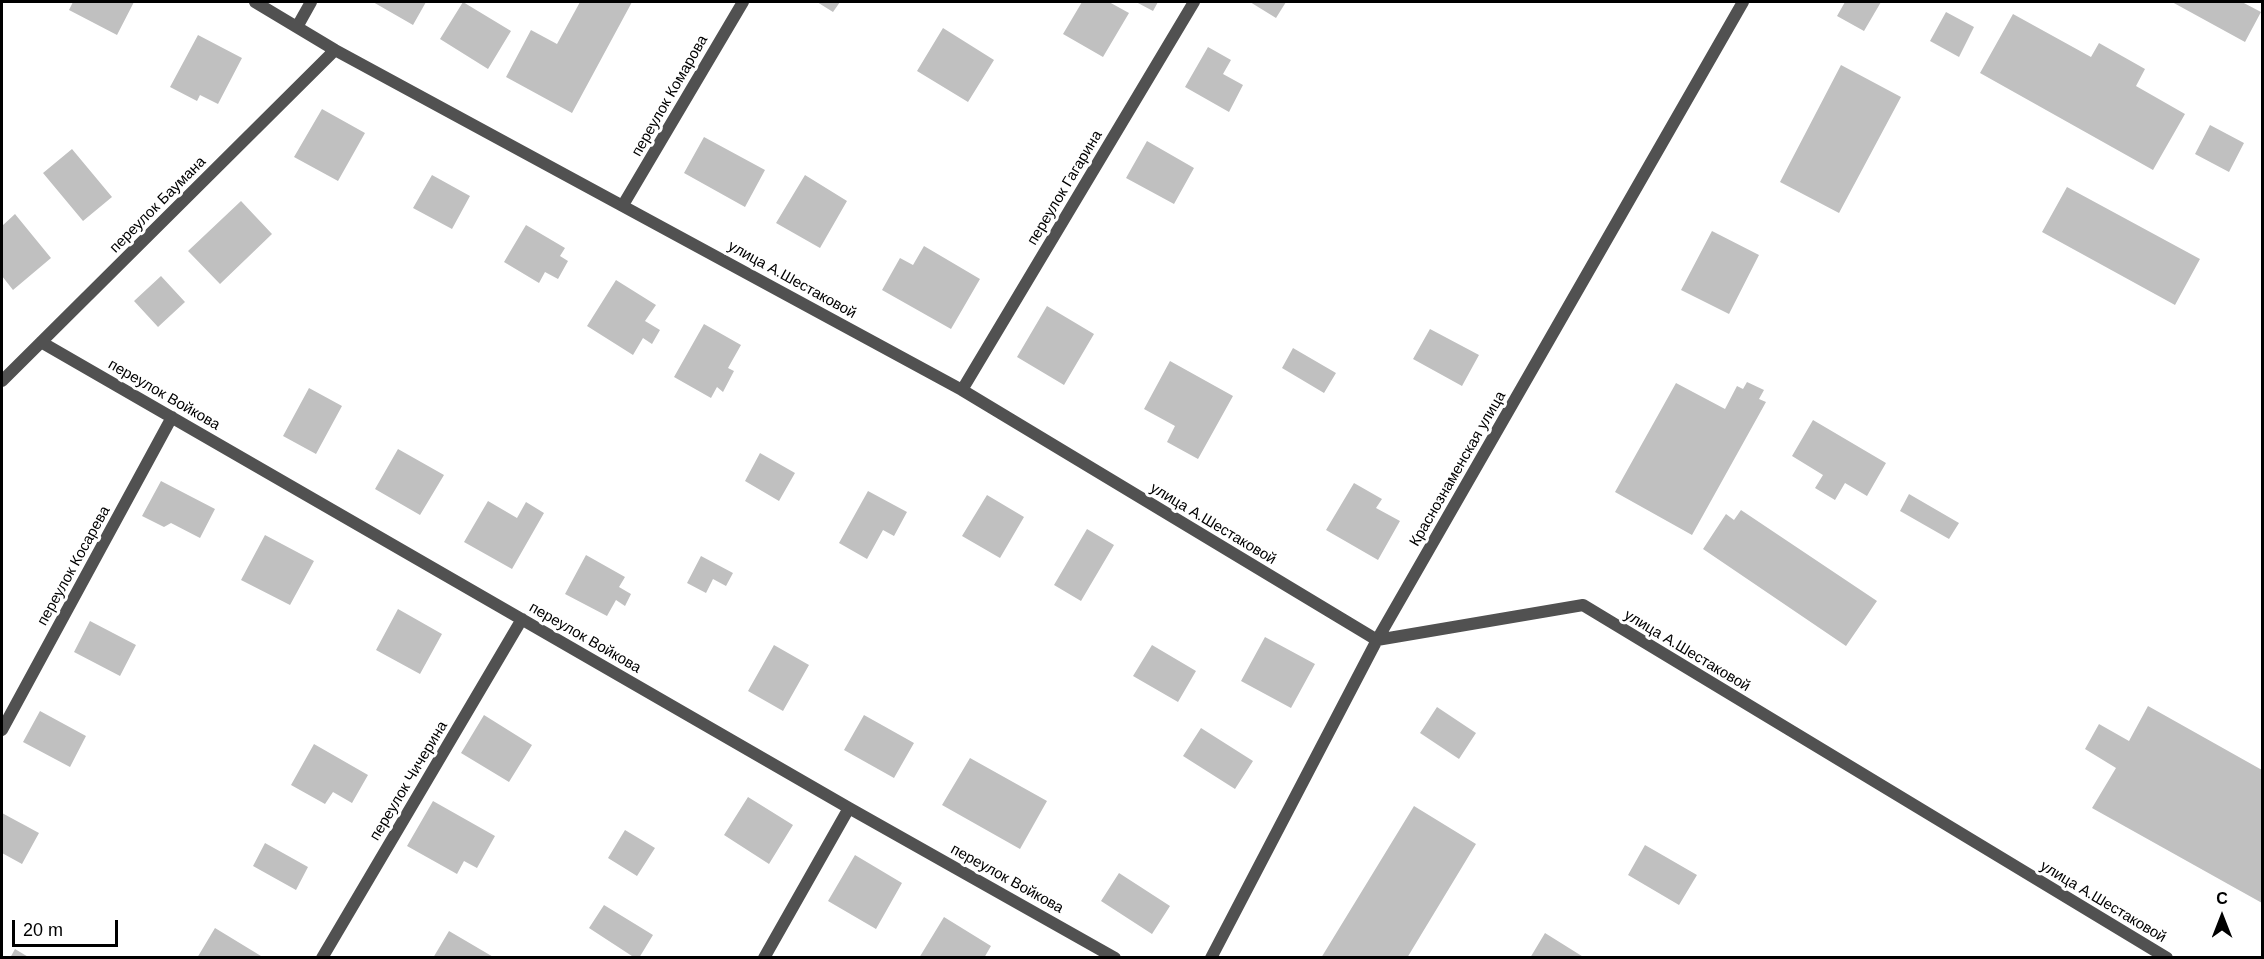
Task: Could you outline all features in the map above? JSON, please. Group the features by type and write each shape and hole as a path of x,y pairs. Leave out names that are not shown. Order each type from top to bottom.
{"street":[{"name":"улица А.Шестаковой","path":"255,2 335,50 962,390 1377,640 1582,605 2167,957"},
{"path":"297,27 312,2"},
{"name":"переулок Комарова","path":"623,206 743,2"},
{"name":"переулок Гагарина","path":"962,390 1194,2"},
{"name":"Краснознаменская улица","path":"1210,957 1377,640 1743,2"},
{"name":"переулок Баумана","path":"2,381 335,50"},
{"name":"переулок Войкова","path":"41,342 849,808 1115,957"},
{"name":"переулок Косарева","path":"2,730 172,417"},
{"name":"переулок Чичерина","path":"322,957 522,619"},
{"path":"764,957 849,808"}],"building":[{"path":"73,2 134,2 117,35 69,10"},
{"path":"373,2 426,2 413,25"},
{"path":"463,2 511,31 488,69 440,39"},
{"path":"580,2 632,2 572,113 506,77 531,30 557,44"},
{"path":"817,2 840,2 833,12"},
{"path":"1082,2 1109,2 1129,13 1103,57 1063,34"},
{"path":"1136,2 1158,2 1153,11"},
{"path":"1250,2 1286,2 1276,18"},
{"path":"1845,2 1881,2 1864,31 1837,16"},
{"path":"2172,2 2242,2 2261,12 2245,42"},
{"path":"1946,12 1974,27 1959,57 1930,41"},
{"path":"2013,14 2091,57 2099,43 2145,69 2136,86 2185,114 2153,170 1980,73"},
{"path":"943,28 994,60 968,102 917,71"},
{"path":"198,35 242,58 218,104 200,95 197,101 170,87"},
{"path":"1208,47 1231,60 1223,74 1243,85 1229,112 1185,87"},
{"path":"1841,65 1901,97 1839,213 1780,182"},
{"path":"322,109 365,133 338,181 294,157"},
{"path":"2210,125 2244,143 2229,172 2195,154"},
{"path":"704,137 765,170 745,207 684,173"},
{"path":"1147,141 1194,168 1174,204 1126,178"},
{"path":"72,149 112,197 83,221 43,173"},
{"path":"432,175 470,196 452,229 413,208"},
{"path":"805,175 847,201 820,248 776,223"},
{"path":"2067,187 2200,259 2175,305 2042,232"},
{"path":"241,201 272,234 220,284 188,251"},
{"path":"15,214 51,258 13,290 2,276 2,226"},
{"path":"526,225 565,248 560,256 568,261 558,279 545,272 539,283 504,262"},
{"path":"1712,231 1759,255 1729,314 1681,290"},
{"path":"924,246 980,279 951,329 882,290 900,258 913,265"},
{"path":"161,276 185,302 158,327 134,301"},
{"path":"616,280 656,305 645,321 660,330 652,344 643,338 633,355 587,326"},
{"path":"1047,306 1094,334 1064,385 1017,357"},
{"path":"704,324 741,345 728,368 734,371 723,392 717,387 711,398 674,377"},
{"path":"1430,329 1479,355 1462,386 1413,359"},
{"path":"1293,348 1336,373 1324,393 1282,368"},
{"path":"1170,361 1233,396 1198,459 1167,442 1175,426 1144,409"},
{"path":"1747,382 1764,390 1759,399 1766,402 1692,535 1615,492 1676,383 1725,409 1737,386 1743,389"},
{"path":"309,388 342,406 316,454 283,436"},
{"path":"1813,420 1886,463 1867,496 1845,483 1835,500 1815,488 1823,475 1792,456"},
{"path":"398,449 444,475 420,515 375,489"},
{"path":"760,453 795,473 779,501 745,481"},
{"path":"161,481 215,509 200,538 171,523 164,527 142,516"},
{"path":"1354,483 1382,499 1376,508 1400,521 1378,560 1326,530"},
{"path":"868,491 907,512 894,536 883,530 867,559 839,543"},
{"path":"1909,494 1959,523 1949,539 1900,511"},
{"path":"987,495 1024,517 1000,558 962,536"},
{"path":"488,501 517,518 526,502 544,513 512,569 464,542"},
{"path":"1741,510 1877,601 1846,646 1703,549 1726,514 1734,520"},
{"path":"1087,529 1114,545 1081,601 1054,585"},
{"path":"265,535 314,561 290,605 241,580"},
{"path":"586,555 625,577 619,587 631,594 625,606 616,600 607,616 565,594"},
{"path":"701,556 733,573 726,586 713,579 706,593 687,583"},
{"path":"398,609 442,634 420,674 376,650"},
{"path":"90,621 136,645 120,676 74,652"},
{"path":"1265,637 1315,664 1291,708 1241,681"},
{"path":"774,645 809,665 783,711 748,691"},
{"path":"1152,645 1196,671 1178,702 1133,676"},
{"path":"2148,706 2262,770 2262,903 2092,808 2116,768 2085,749 2099,724 2129,741"},
{"path":"1437,707 1476,733 1459,759 1420,733"},
{"path":"40,711 86,736 70,767 23,742"},
{"path":"484,715 532,745 509,782 461,753"},
{"path":"864,715 914,743 894,778 844,750"},
{"path":"1201,728 1253,761 1235,789 1183,756"},
{"path":"314,744 368,775 352,803 333,792 325,804 291,785"},
{"path":"970,758 1047,801 1020,849 942,805"},
{"path":"748,797 793,825 769,864 724,835"},
{"path":"433,801 495,836 477,868 464,861 457,874 407,846"},
{"path":"1414,806 1476,844 1407,958 1321,958"},
{"path":"2,813 39,833 22,864 2,853"},
{"path":"625,830 655,848 637,876 608,858"},
{"path":"265,843 308,867 296,890 253,866"},
{"path":"1645,845 1697,875 1679,905 1628,875"},
{"path":"855,855 902,883 876,929 828,901"},
{"path":"1119,873 1170,906 1152,934 1101,901"},
{"path":"604,905 653,935 639,958 635,958 589,928"},
{"path":"944,917 991,946 984,958 919,958"},
{"path":"215,928 261,956 260,958 197,958"},
{"path":"449,931 495,958 433,958"},
{"path":"1545,933 1585,958 1530,958"},
{"path":"15,949 30,958 10,958"}]}
